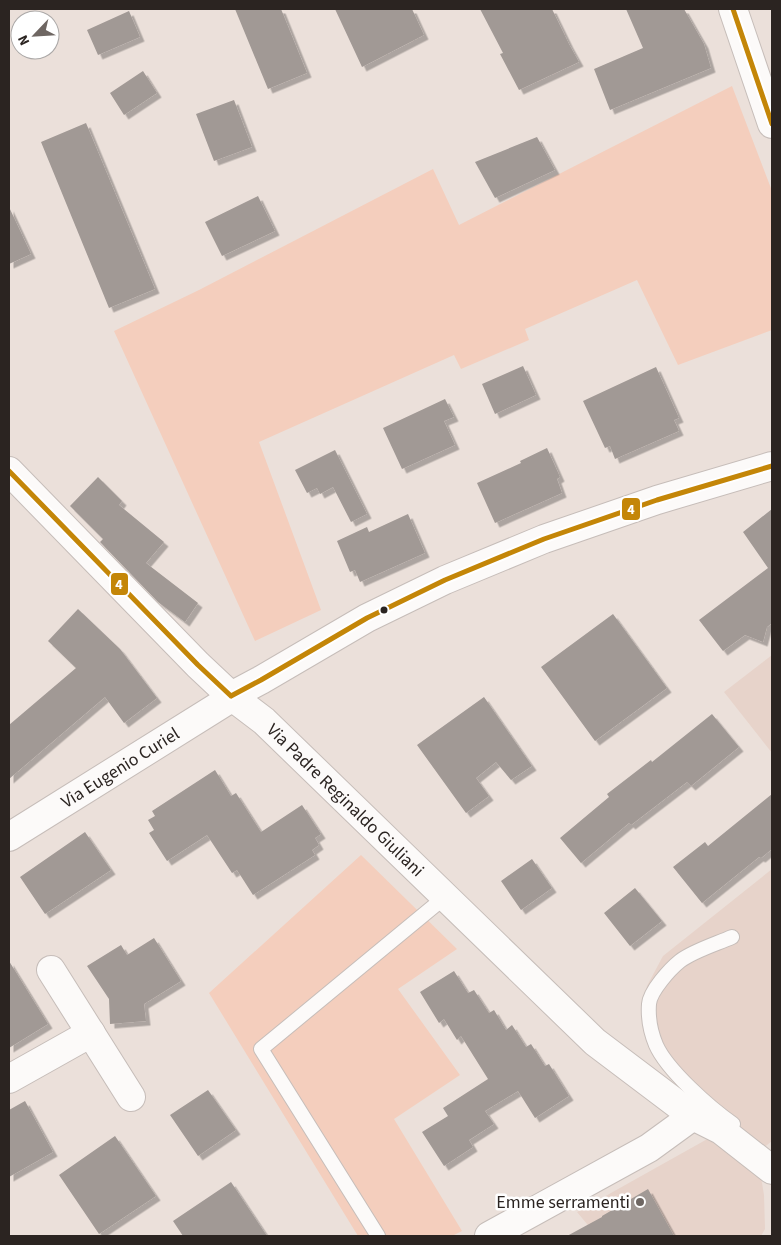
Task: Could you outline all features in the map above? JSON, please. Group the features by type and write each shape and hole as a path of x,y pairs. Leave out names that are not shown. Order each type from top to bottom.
{"street":[{"path":"732,9 772,124"},
{"name":"Via Eugenio Curiel","path":"9,837 225,702 231,696 367,618 445,580 553,536 657,500 772,466"},
{"name":"Via Padre Reginaldo Giuliani","path":"9,471 198,665 231,696 264,721 595,1042 693,1116 721,1130 772,1170"},
{"path":"51,970 131,1097"},
{"path":"9,1080 91,1032"},
{"path":"489,1236 649,1148 693,1116"}],"lane":[{"path":"378,1236 261,1048 445,897"},
{"path":"732,937 694,953 671,968 657,985 649,1002 650,1022 657,1046 669,1065 720,1115 749,1135 772,1162"}],"shaded area":[{"path":"732,86 772,191 772,330 678,365 637,280 525,329 529,340 461,369 454,355 259,442 321,610 255,641 114,331 199,290 433,169 459,225"},
{"path":"772,655 772,753 724,692"},
{"path":"361,855 457,949 398,989 460,1075 394,1119 462,1231 452,1236 358,1236 209,993"},
{"path":"772,869 772,1141 757,1153 764,1195 765,1229 761,1236 597,1236 577,1212 727,1128 679,1088 660,1065 646,1038 641,1011 647,986 663,956"}],"building":[{"path":"235,9 281,9 307,73 268,89"},
{"path":"335,9 412,9 424,35 362,67"},
{"path":"480,9 552,9 579,62 519,90 500,54 503,53"},
{"path":"626,9 684,9 704,44 711,68 610,110 594,69 643,48"},
{"path":"129,11 140,37 98,55 87,30"},
{"path":"143,71 157,93 124,115 110,93"},
{"path":"234,100 252,147 214,161 196,114"},
{"path":"86,123 155,289 109,308 41,142"},
{"path":"537,137 555,170 495,198 475,162"},
{"path":"258,196 275,231 222,256 205,222"},
{"path":"9,207 31,254 9,264"},
{"path":"523,366 536,395 495,414 482,384"},
{"path":"656,367 679,418 674,420 679,431 615,459 610,446 605,448 583,401"},
{"path":"445,399 454,417 444,421 455,445 402,469 383,428"},
{"path":"547,448 560,477 557,479 562,493 495,523 477,483 521,463 520,461"},
{"path":"335,450 367,514 351,522 333,487 320,494 317,488 307,493 295,470"},
{"path":"98,477 122,501 119,505 164,542 146,563 198,603 185,622 158,602 100,542 103,539 70,506"},
{"path":"772,509 772,623 767,627 763,642 745,635 723,651 699,620 768,568 743,532"},
{"path":"408,514 425,553 360,582 355,570 350,572 337,541 367,527 369,532"},
{"path":"78,609 120,649 157,698 124,723 105,697 9,779 9,725 76,668 48,641"},
{"path":"613,614 667,688 595,741 541,667"},
{"path":"484,697 532,766 511,780 496,762 476,778 489,796 466,813 417,745"},
{"path":"712,714 739,747 691,786 687,782 631,825 629,823 581,863 560,838 609,797 607,794 651,760 652,762"},
{"path":"215,770 231,796 236,793 261,832 302,805 321,834 315,838 319,845 312,850 315,855 253,895 237,870 232,873 207,835 167,861 149,833 154,830 148,820 155,816 152,811"},
{"path":"772,794 772,849 761,858 759,857 702,903 673,867 705,842 708,846"},
{"path":"85,832 111,870 45,914 20,877"},
{"path":"532,859 552,888 521,910 501,881"},
{"path":"635,888 662,921 630,946 604,913"},
{"path":"154,938 181,981 144,1004 146,1021 110,1024 109,999 87,966 121,945 127,955"},
{"path":"9,961 48,1024 9,1048"},
{"path":"454,971 468,993 474,990 489,1013 494,1010 506,1030 512,1025 526,1047 531,1044 545,1066 549,1064 569,1096 535,1118 518,1091 485,1111 494,1124 469,1140 473,1147 444,1166 422,1132 448,1116 443,1108 488,1079 461,1036 457,1040 444,1019 439,1023 420,992"},
{"path":"208,1090 236,1130 198,1156 170,1115"},
{"path":"25,1101 53,1152 9,1177 9,1110"},
{"path":"115,1136 156,1196 99,1234 59,1175"},
{"path":"231,1182 267,1236 183,1236 173,1221"},
{"name":"Emme serramenti","path":"648,1189 674,1236 567,1236 602,1217"}],"transit line":[{"name":"4","path":"733,9 772,124"},
{"name":"4","path":"231,696 367,618 445,580 544,539 657,500 772,466"},
{"name":"4","path":"9,471 198,665 231,696"}],"place":[{"name":"Emme serramenti","path":"640,1202"}]}
